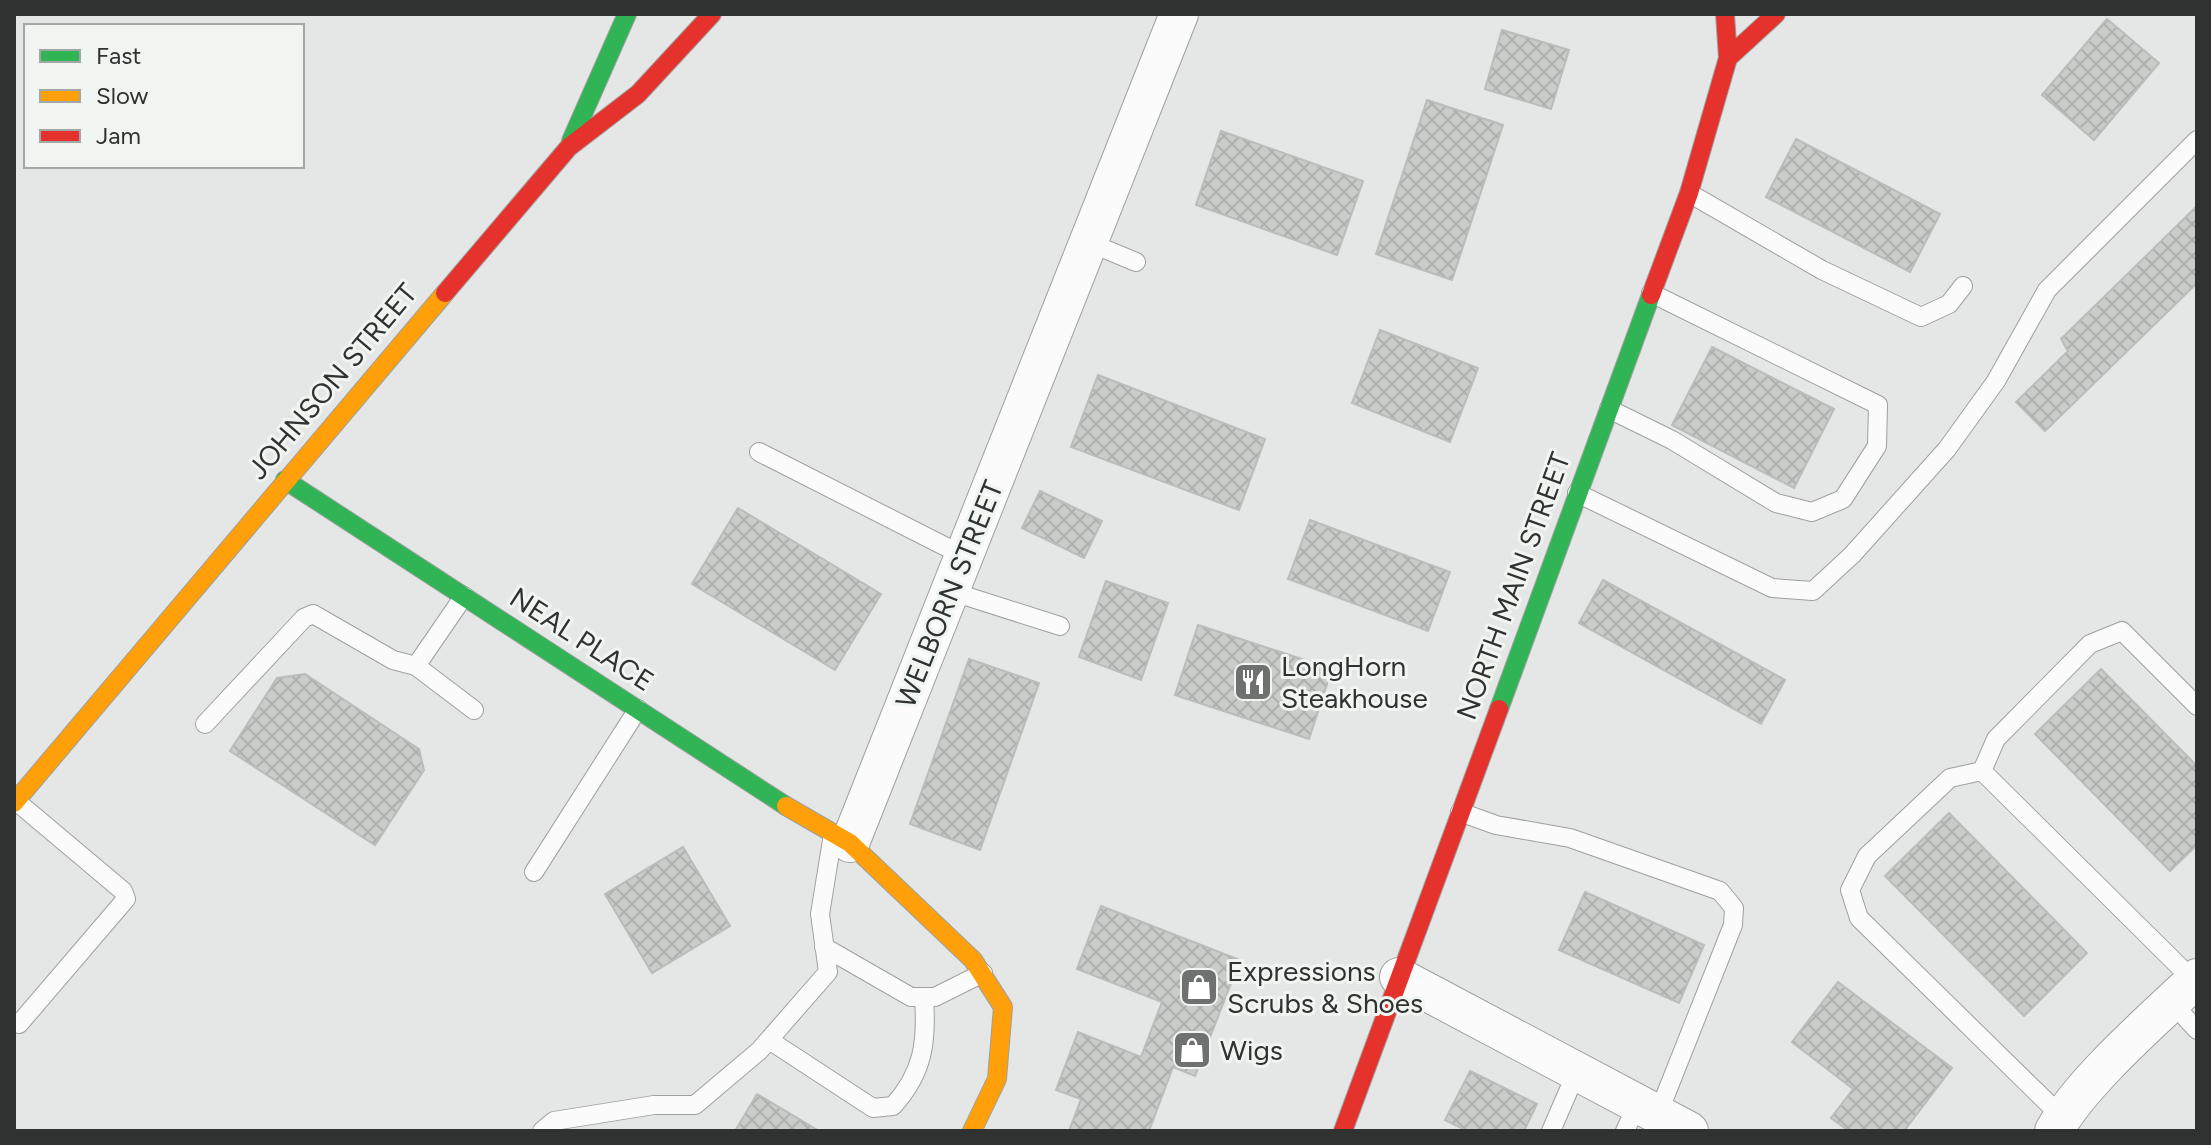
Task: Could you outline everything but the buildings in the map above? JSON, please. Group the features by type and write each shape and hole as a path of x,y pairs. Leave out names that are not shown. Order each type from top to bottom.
{"street":[{"path":"569,147 627,14"},
{"name":"JOHNSON STREET","path":"15,802 569,147 638,94 712,14"},
{"name":"WELBORN STREET","path":"841,838 950,591 1179,14"},
{"name":"NORTH MAIN STREET","path":"1343,1131 1689,193 1728,58 1725,14"},
{"path":"1728,58 1776,14"},
{"name":"NEAL PLACE","path":"285,480 841,838"},
{"path":"841,838 983,973 1003,1007 997,1079 972,1131"},
{"path":"1399,977 1577,1071 1653,1120"},
{"path":"2058,1124 2187,987"}],"lane":[{"path":"1577,493 1772,588 1813,591 1852,555 1947,449 1996,381 2047,290 2197,140"},
{"path":"1689,193 1822,270 1921,317 1949,304 1963,286"},
{"path":"1088,242 1136,262"},
{"path":"1609,409 1672,440 1776,503 1812,512 1843,499 1877,446 1878,405 1651,293"},
{"path":"759,452 964,556"},
{"path":"950,591 1060,626"},
{"path":"416,666 464,596"},
{"path":"205,724 304,618 313,614 393,660 416,666 474,710"},
{"path":"1982,771 1996,739 2038,695 2090,644 2122,631 2197,706"},
{"path":"534,872 638,709"},
{"path":"1982,771 2187,987 2197,1030"},
{"path":"1982,771 1950,778 1867,856 1850,890 1859,918 2058,1124"},
{"path":"14,1023 19,1024 126,899 123,891 15,802"},
{"path":"1460,812 1496,825 1570,838 1720,891 1734,908 1733,925 1653,1120"},
{"path":"542,1131 554,1121 654,1105 695,1105 769,1040 828,972 820,914 841,838"},
{"path":"824,947 911,997 935,997 983,973"},
{"path":"769,1040 873,1108 893,1106 911,1087 927,1038 924,997"},
{"path":"1551,1131 1577,1071"}],"traffic: fast":[{"path":"571,141 627,14"},
{"path":"1499,709 1651,295"},
{"path":"285,480 786,806"}],"traffic: slow":[{"path":"14,803 445,293"},
{"path":"786,806 850,843 973,960 1003,1007 997,1079 972,1131"}],"traffic: jam":[{"path":"445,293 569,147 638,94 712,14"},
{"path":"1651,295 1689,193 1728,58 1725,14"},
{"path":"1728,58 1776,14"},
{"path":"1343,1131 1499,709"}],"place":[{"name":"LongHorn Steakhouse","path":"1253,682"},
{"name":"Expressions Scrubs & Shoes","path":"1199,987"},
{"name":"Wigs","path":"1192,1050"}]}
